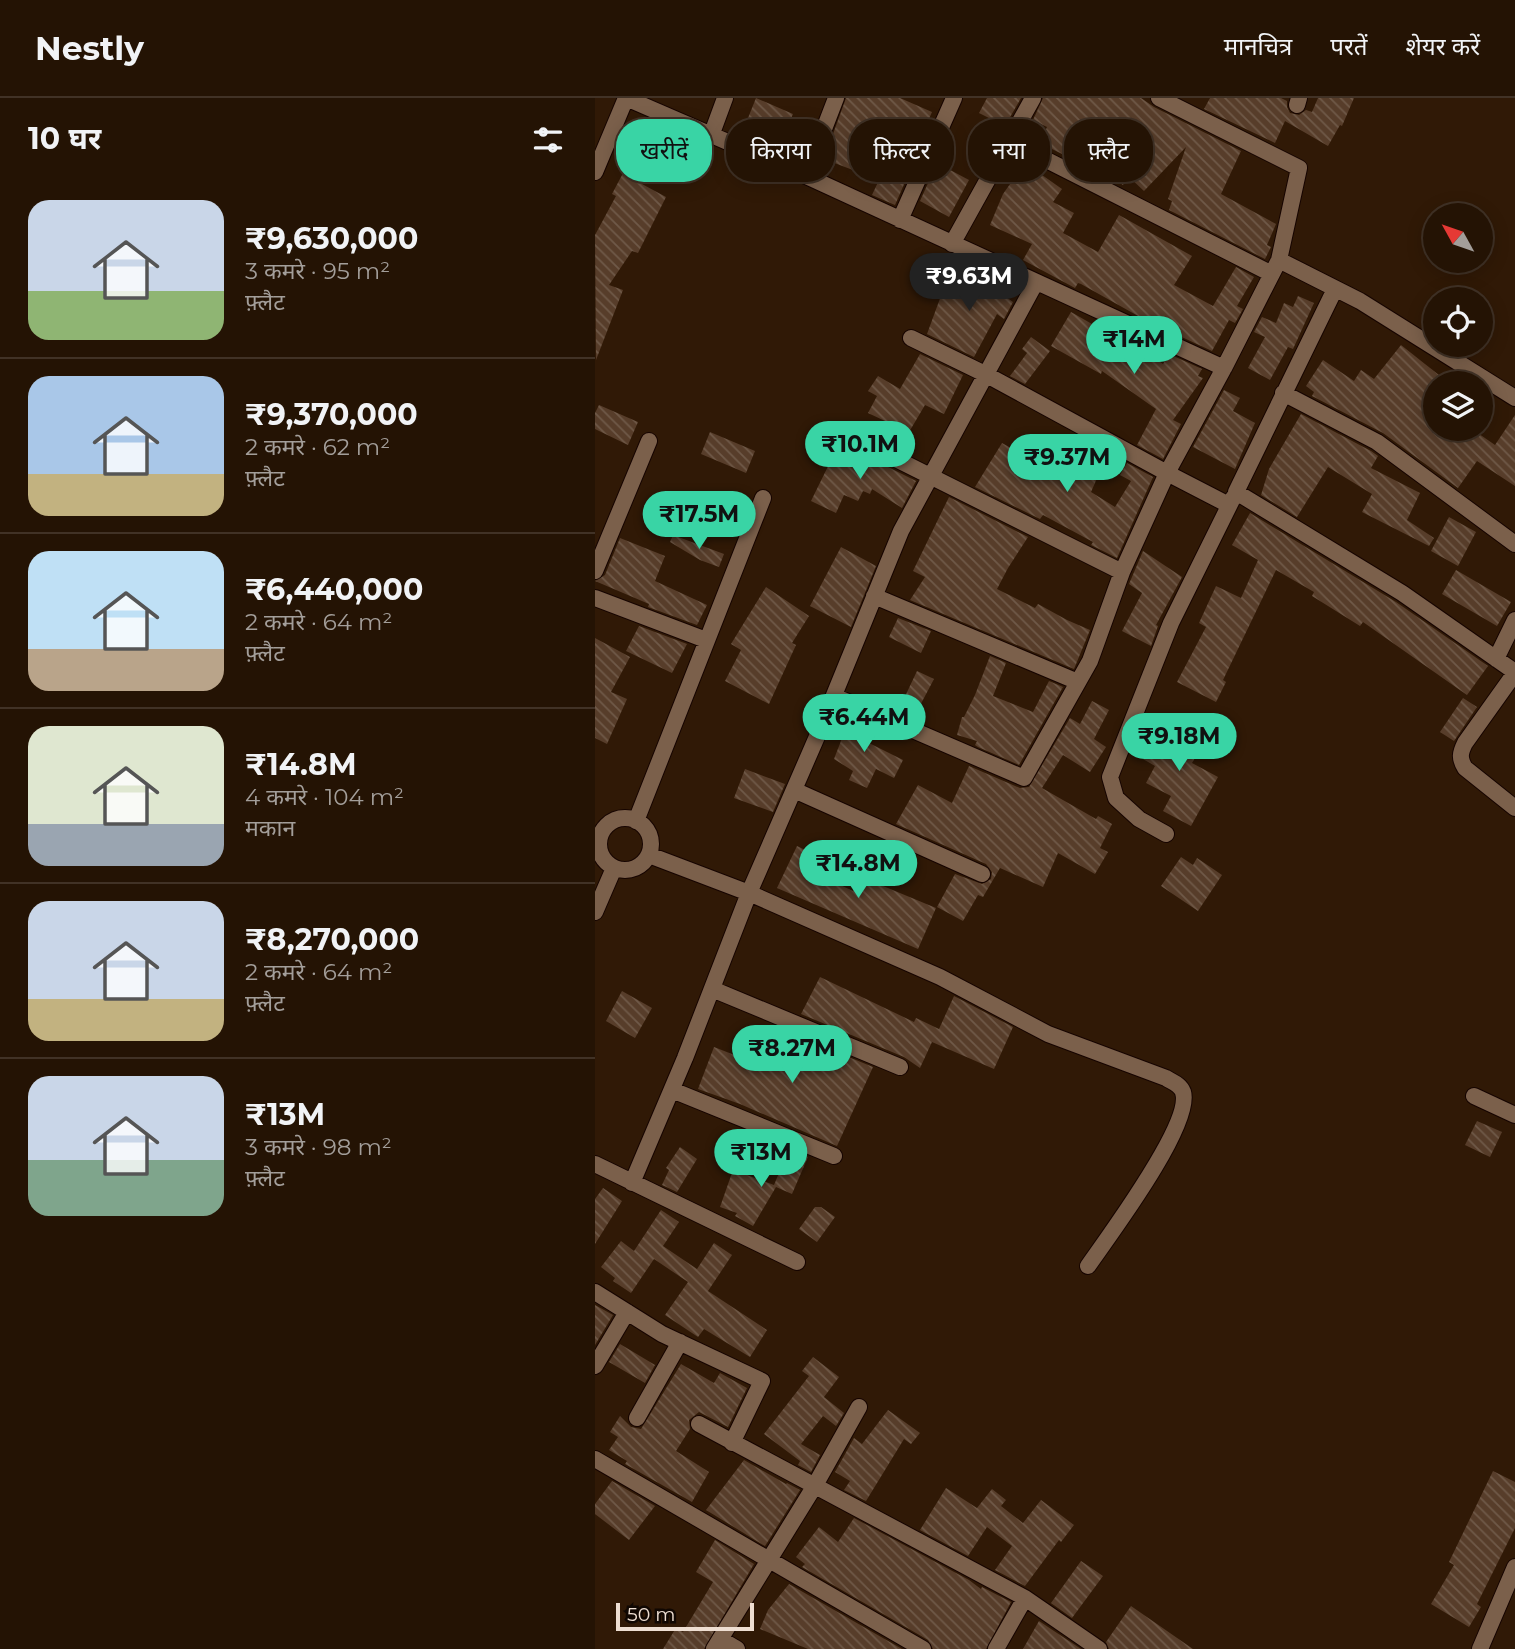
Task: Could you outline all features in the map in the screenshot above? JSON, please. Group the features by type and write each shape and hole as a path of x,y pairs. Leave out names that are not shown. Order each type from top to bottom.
{"street":[{"path":"617,119 626,98 673,119"},
{"path":"712,133 725,98"},
{"path":"829,119 837,98"},
{"path":"900,220 954,98"},
{"path":"1021,119 1033,98"},
{"path":"834,696 1024,778 1090,661 1122,572 1167,473 1275,267 1299,168 1189,105 1159,98"},
{"path":"595,172 616,122"},
{"path":"1050,160 1275,267 1360,301 1515,398"},
{"path":"820,182 1224,368"},
{"path":"952,244 986,182"},
{"path":"632,1184 749,894 901,531 1036,282"},
{"path":"1166,834 1139,819 1116,798 1110,777 1171,623 1335,289"},
{"path":"911,338 985,374 1167,473 1233,499 1402,593 1515,672 1461,752 1461,761 1465,768 1515,808"},
{"path":"1283,393 1377,442 1515,544"},
{"path":"595,571 649,442"},
{"path":"868,444 1122,572"},
{"path":"636,821 763,498"},
{"path":"874,596 1077,682"},
{"path":"595,598 706,639"},
{"path":"1496,659 1515,620"},
{"path":"794,790 982,874"},
{"path":"620,819 636,821 647,831 650,839 649,855 638,867 630,870 614,868 602,858 598,832 620,819"},
{"path":"649,855 749,894 940,976 1048,1034 1166,1078 1181,1088 1183,1093 1180,1114 1159,1161 1088,1266"},
{"path":"595,912 614,868"},
{"path":"712,989 900,1068"},
{"path":"672,1090 834,1156"},
{"path":"1473,1096 1515,1115"},
{"path":"595,1164 797,1262"},
{"path":"595,1292 680,1342 762,1381 732,1443"},
{"path":"595,1366 628,1312"},
{"path":"637,1418 680,1342"},
{"path":"737,1649 717,1644 814,1487 859,1407"},
{"path":"699,1424 1025,1598 1099,1649"},
{"path":"595,1459 923,1649"},
{"path":"1484,1648 1515,1567"},
{"path":"996,1649 1025,1598"}],"building":[{"path":"756,98 793,114 791,119 748,118"},
{"path":"846,98 900,98 932,112 929,119 849,119 849,169 835,163 835,128"},
{"path":"987,98 1021,98 1009,119 991,119 979,113"},
{"path":"1043,98 1141,98 1241,151 1221,194 1276,224 1267,245 1271,247 1265,259 1169,210 1172,201 1168,199 1186,147 1153,182 1153,119 1064,119 1064,155 1050,148 1050,119 1033,119"},
{"path":"1210,98 1281,98 1287,101 1290,113 1299,115 1306,110 1312,112 1318,98 1354,98 1342,126 1340,125 1328,146 1285,121 1275,143 1204,109"},
{"path":"954,172 968,179 949,217 920,201 928,182 954,182"},
{"path":"1050,181 1062,189 1053,202 1074,213 1063,233 1098,252 1119,215 1192,256 1174,285 1213,306 1236,267 1254,277 1237,306 1243,309 1235,323 1229,320 1212,351 1147,321 1081,284 1078,283 1075,288 1023,260 1032,244 990,225 1003,194 1012,182"},
{"path":"618,182 643,182 642,184 666,197 638,253 632,251 609,285 623,290 596,360 595,235 616,196 612,194"},
{"path":"878,182 905,182 895,205 872,195"},
{"path":"1134,182 1153,182 1144,191"},
{"path":"954,273 986,291 997,275 1014,285 1006,297 1013,302 1004,319 997,314 974,357 927,334 942,293"},
{"path":"1298,296 1314,303 1293,349 1288,347 1270,380 1248,368 1265,337 1254,332 1262,317 1276,323 1284,303 1293,307"},
{"path":"1071,312 1127,344 1129,340 1163,364 1169,354 1202,369 1198,376 1203,378 1173,420 1181,424 1163,459 1137,445 1156,409 1102,371 1101,374 1051,346"},
{"path":"1031,337 1050,351 1025,384 1010,376 1027,353 1022,349"},
{"path":"1401,345 1434,371 1423,371 1423,441 1489,441 1495,445 1515,415 1515,486 1477,461 1458,488 1383,433 1312,396 1314,392 1306,386 1323,360 1354,381 1361,370 1374,379"},
{"path":"920,354 963,375 944,414 925,405 899,449 880,439 883,434 879,431 885,421 868,413 877,396 868,391 878,376 900,389"},
{"path":"1224,390 1240,398 1233,411 1255,423 1235,469 1193,447"},
{"path":"599,405 638,422 628,445 595,429 595,413"},
{"path":"1301,414 1371,451 1378,456 1371,468 1420,493 1407,520 1434,538 1429,546 1362,512 1372,494 1328,467 1297,517 1261,495 1269,469"},
{"path":"710,432 755,451 746,473 701,454"},
{"path":"1002,443 1056,473 1069,446 1087,454 1089,450 1106,458 1091,492 1115,507 1131,481 1120,475 1127,463 1153,477 1117,558 1043,515 1040,519 975,487"},
{"path":"838,446 867,460 868,457 916,481 902,508 872,489 870,494 863,491 858,501 844,495 836,513 811,501"},
{"path":"949,497 1028,537 997,589 1035,608 1038,604 1090,630 1074,669 910,600 925,577 913,571"},
{"path":"1250,513 1396,602 1488,666 1467,695 1363,622 1360,626 1312,596 1314,592 1276,570 1223,680 1226,682 1216,702 1177,682 1206,627 1199,623 1216,586 1241,598 1258,560 1232,545"},
{"path":"1449,517 1476,532 1458,566 1431,551"},
{"path":"673,535 724,554 719,567 700,560 670,542"},
{"path":"620,538 665,556 655,581 707,605 697,625 648,607 649,604 595,581 605,575"},
{"path":"841,547 876,566 851,627 810,606"},
{"path":"1143,551 1182,577 1156,625 1158,626 1151,646 1122,631 1142,593 1129,584"},
{"path":"1456,570 1511,602 1497,626 1442,594"},
{"path":"766,587 809,616 792,643 796,645 769,704 725,681 741,650 731,644"},
{"path":"898,618 931,631 921,653 889,637"},
{"path":"639,626 687,644 672,673 626,651"},
{"path":"595,638 630,657 611,692 627,699 607,744 595,738"},
{"path":"990,656 1006,663 993,696 1033,712 1049,681 1063,687 1019,765 978,747 975,745 977,741 957,735 962,717 975,695"},
{"path":"917,671 934,679 915,715 900,707"},
{"path":"1463,698 1477,707 1454,741 1440,732"},
{"path":"1092,701 1109,710 1094,739 1106,747 1090,772 1063,755 1042,788 1096,819 1098,816 1112,824 1100,848 1108,852 1095,874 1058,853 1043,887 1000,868 983,897 978,895 963,921 937,907 955,874 982,884 991,879 992,872 986,864 896,824 918,785 952,803 969,766 1020,788 1029,787 1070,718 1080,724"},
{"path":"851,715 872,724 865,741 903,760 894,778 876,769 867,788 849,780 853,771 834,759"},
{"path":"1163,722 1203,744 1192,763 1218,777 1191,826 1163,811 1171,796 1146,783 1155,766 1143,759"},
{"path":"745,769 785,784 773,812 734,798"},
{"path":"797,846 824,859 817,874 853,891 859,876 936,908 918,949 777,888"},
{"path":"1181,857 1193,865 1197,858 1222,875 1198,911 1161,886"},
{"path":"820,977 914,1022 916,1018 939,1029 954,996 1013,1027 994,1069 932,1042 920,1068 904,1057 801,1014"},
{"path":"622,991 652,1008 635,1038 606,1021"},
{"path":"778,1028 873,1067 837,1146 698,1089 714,1047 760,1065"},
{"path":"1477,1121 1502,1132 1490,1157 1465,1145"},
{"path":"680,1147 697,1159 677,1192 662,1185 669,1170 666,1168"},
{"path":"789,1149 808,1157 792,1194 776,1187 753,1226 735,1216 737,1213 720,1207 733,1170 774,1185"},
{"path":"603,1188 622,1201 595,1244 595,1199"},
{"path":"815,1207 821,1207 835,1217 817,1242 799,1229"},
{"path":"661,1210 679,1222 663,1246 697,1269 714,1243 732,1255 708,1291 767,1330 750,1357 704,1329 698,1337 665,1315 688,1282 654,1259 631,1293 613,1281 615,1278 601,1267 621,1241 634,1251"},
{"path":"595,1305 613,1315 595,1345"},
{"path":"620,1344 655,1365 645,1383 609,1362"},
{"path":"813,1357 839,1377 824,1397 844,1413 836,1426 823,1416 801,1444 820,1455 811,1472 798,1465 800,1461 764,1434 809,1376 802,1371"},
{"path":"681,1364 714,1383 720,1373 747,1388 728,1427 699,1412 689,1420 690,1429 676,1451 709,1472 692,1502 625,1464 627,1461 609,1450 618,1437 610,1432 620,1416 631,1427 641,1429"},
{"path":"888,1410 920,1433 911,1444 904,1439 866,1501 844,1490 850,1481 835,1472 854,1438 862,1444"},
{"path":"744,1460 800,1490 765,1546 706,1510"},
{"path":"1493,1471 1515,1482 1515,1528 1477,1604 1481,1607 1469,1627 1431,1604 1454,1565 1449,1562"},
{"path":"612,1481 655,1506 629,1540 595,1514 595,1504"},
{"path":"946,1488 977,1508 992,1489 1006,1500 1001,1506 1023,1523 1041,1500 1074,1525 1061,1542 1059,1540 1025,1586 995,1570 1012,1546 987,1527 968,1556 920,1530"},
{"path":"854,1518 981,1589 982,1587 1011,1602 986,1649 933,1649 928,1640 802,1567 805,1564 796,1557 819,1527 838,1542"},
{"path":"715,1540 754,1564 704,1649 663,1649 676,1628 683,1632 713,1582 696,1572"},
{"path":"1081,1561 1103,1576 1072,1618 1051,1603"},
{"path":"789,1584 902,1649 808,1649 760,1629 768,1610"},
{"path":"1131,1606 1193,1649 1109,1649 1106,1642"},
{"path":"1039,1621 1081,1649 1023,1649"}]}
